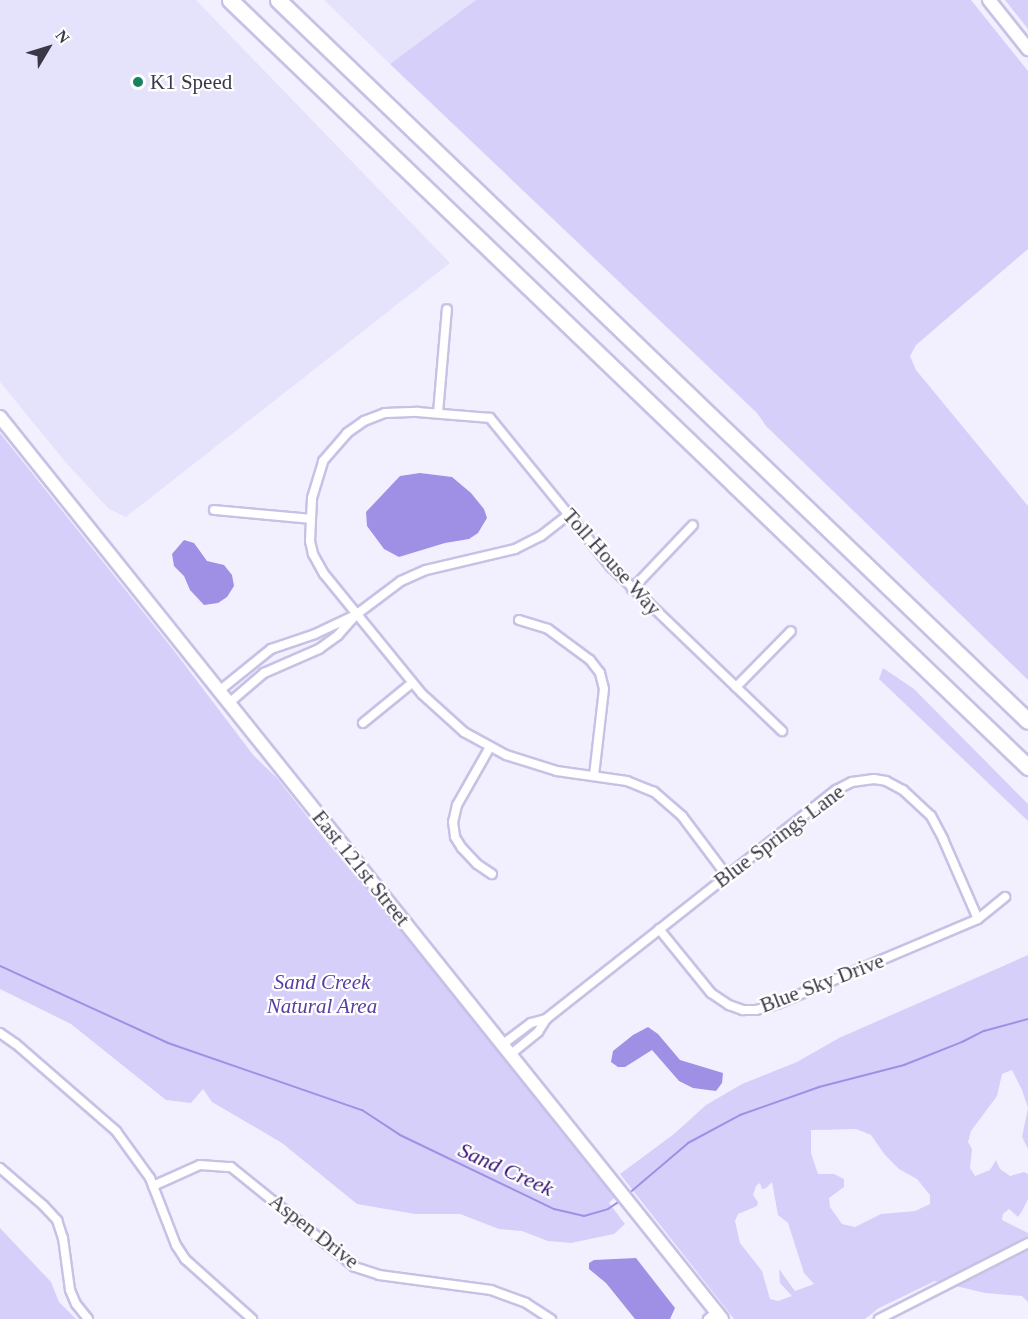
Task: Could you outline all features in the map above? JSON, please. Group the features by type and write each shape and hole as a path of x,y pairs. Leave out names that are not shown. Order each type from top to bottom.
{"highway":[{"path":"230,0 1028,767"},
{"path":"278,0 1028,721"}],"street":[{"path":"989,0 1028,49"},
{"path":"438,414 447,309"},
{"name":"Toll House Way","path":"727,876 682,816 661,796 636,783 540,767 490,747 452,723 412,683 324,574 313,554 311,519 318,472 327,454 346,432 364,421 385,413 490,418 568,515 632,589 782,731"},
{"name":"East 121st Street","path":"0,417 631,1205 715,1317"},
{"path":"214,510 311,519"},
{"path":"229,703 264,673 319,649 338,635 357,614 384,592 413,576 515,549 540,536 568,515"},
{"path":"632,589 693,525"},
{"path":"219,691 271,649 315,634 357,614"},
{"path":"519,620 548,628 590,660 600,674 604,688 594,775"},
{"path":"736,687 791,631"},
{"path":"363,723 412,683"},
{"path":"490,747 457,806 453,830 469,856 492,874"},
{"name":"Blue Springs Lane","path":"507,1049 538,1032 546,1019 659,929 836,790 852,782 874,779 903,790 931,816 978,919"},
{"name":"Blue Sky Drive","path":"659,929 711,993 729,1005 743,1010 756,1010 777,1004 978,919 1005,897"},
{"name":"Blue Springs Lane","path":"507,1049 531,1023 546,1019"},
{"path":"0,1033 16,1044 116,1131 136,1155 153,1186 176,1245 185,1259 252,1319"},
{"name":"Aspen Drive","path":"153,1186 204,1164 231,1167 355,1267 379,1275 491,1290 526,1303 551,1319"},
{"path":"0,1168 57,1220 63,1238 70,1290 76,1304 88,1319"},
{"path":"879,1319 1028,1243"}],"shaded area":[{"path":"0,0 196,0 450,263 126,517 109,509 68,465 0,382"},
{"path":"324,0 476,0 390,64"},
{"path":"420,473 452,477 471,493 484,509 487,518 478,533 469,539 445,543 399,557 384,549 367,526 366,512 400,476"},
{"path":"184,540 194,543 207,561 224,565 232,575 234,586 227,597 218,603 204,605 190,590 184,576 174,566 172,554"},
{"path":"648,1027 658,1034 680,1060 723,1073 722,1083 716,1091 693,1088 679,1081 652,1050 625,1067 618,1067 611,1062 613,1051 633,1035"},
{"path":"636,1258 675,1308 670,1319 635,1319 606,1283 589,1269 589,1263 594,1260"}],"green space":[{"path":"476,0 971,0 1028,71 1028,249 916,345 910,356 916,370 1028,506 1028,680 766,426 757,413 390,64"},
{"path":"1005,0 1028,0 1028,29"},
{"name":"Sand Creek Natural Area","path":"0,433 172,648 254,756 277,778 335,852 339,849 617,1195 609,1203 625,1224 614,1234 571,1243 548,1241 522,1231 499,1229 460,1214 415,1214 357,1204 282,1143 212,1102 203,1089 191,1103 166,1100 71,1024 0,989"},
{"path":"883,668 914,689 1028,804 1028,821 879,679"},
{"path":"1028,955 1028,1108 1012,1070 1002,1074 997,1096 971,1131 968,1142 972,1149 970,1168 975,1176 990,1170 996,1160 1000,1169 1010,1176 1024,1172 1028,1174 1028,1199 1022,1211 1018,1217 1009,1209 1003,1214 1002,1220 1028,1233 1028,1302 1022,1296 985,1293 935,1281 879,1308 865,1319 734,1319 620,1174 674,1134 706,1105 742,1084 797,1062 839,1038","holes":["856,1129 871,1135 885,1155 899,1169 917,1179 930,1195 930,1204 915,1211 881,1214 855,1227 842,1224 830,1207 829,1198 844,1187 844,1179 834,1174 818,1174 811,1153 811,1130","772,1182 778,1215 788,1223 804,1273 814,1284 795,1291 779,1269 780,1283 792,1296 778,1301 770,1299 762,1271 740,1243 735,1221 738,1214 757,1206 758,1202 753,1195 756,1186 760,1183 762,1189"]},
{"path":"1028,1108 1028,1149 1022,1137"},
{"path":"0,1228 51,1282 59,1302 76,1319 0,1319"}],"waterway":[{"name":"Sand Creek","path":"0,966 168,1043 362,1110 400,1135 554,1209 584,1216 608,1209 620,1201"},
{"name":"Sand Creek","path":"627,1195 688,1143 740,1115 819,1087 904,1065 984,1031 1028,1019"}],"place":[{"name":"K1 Speed","path":"138,82"}]}
